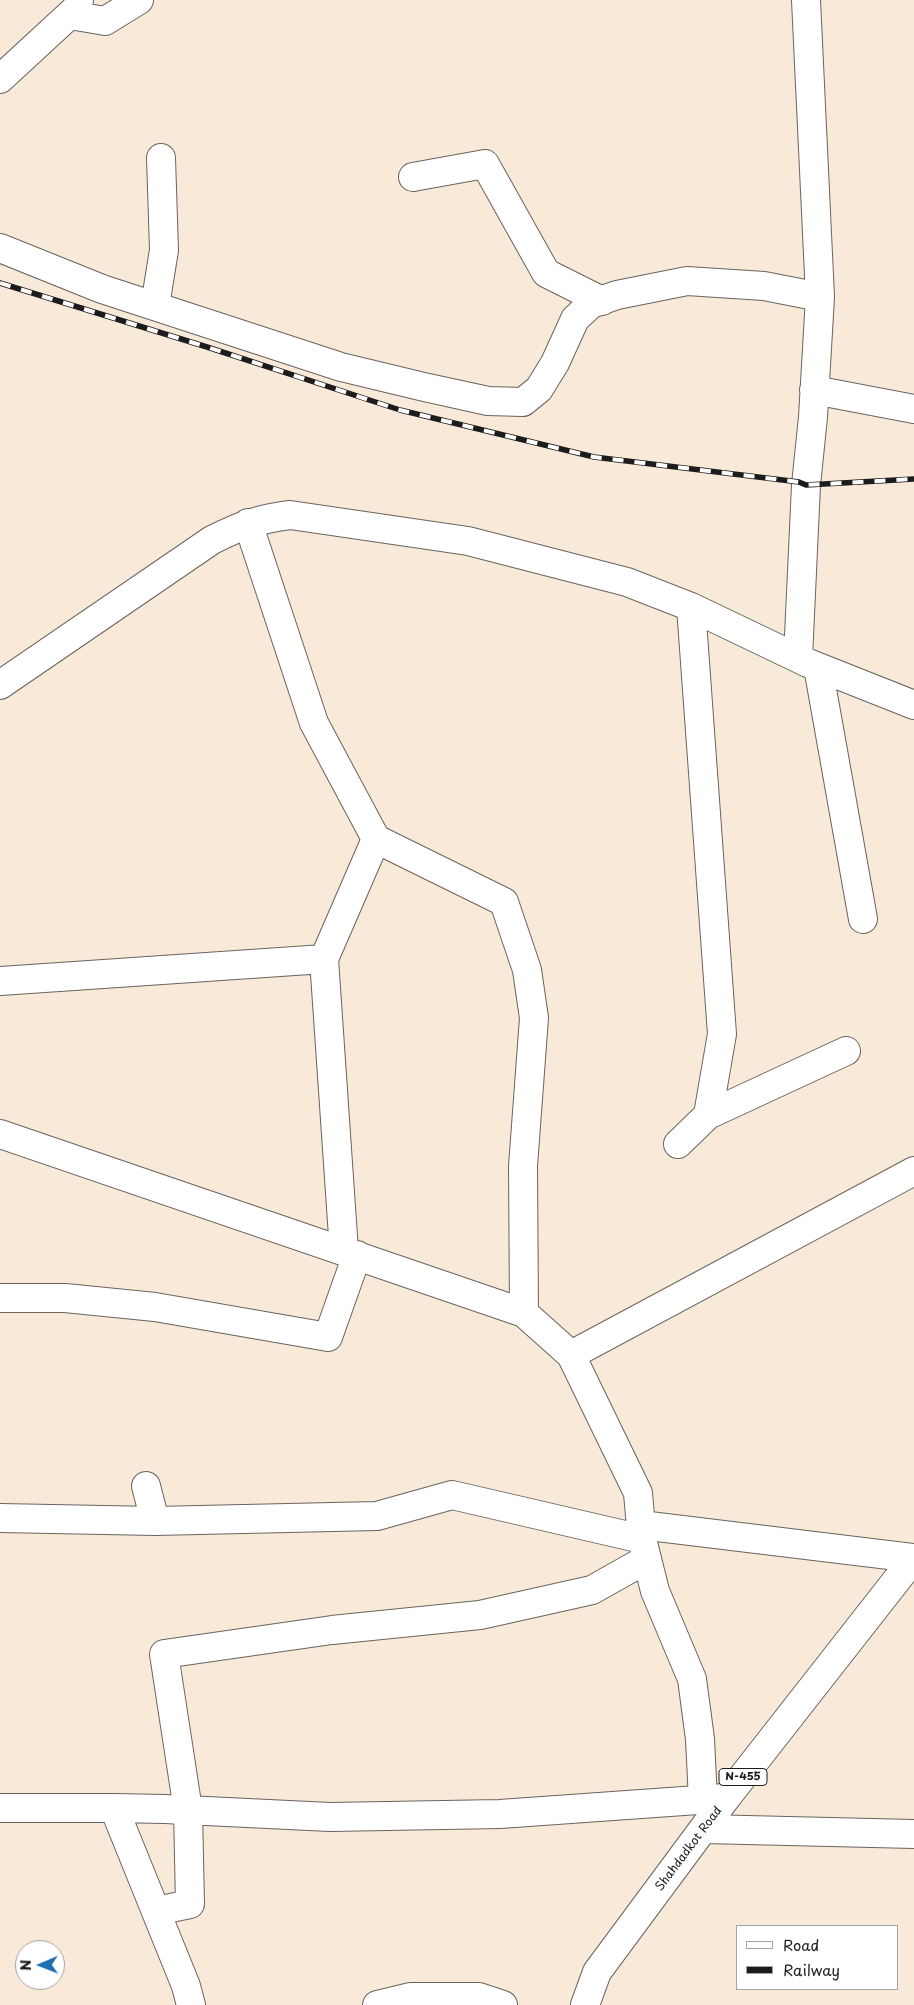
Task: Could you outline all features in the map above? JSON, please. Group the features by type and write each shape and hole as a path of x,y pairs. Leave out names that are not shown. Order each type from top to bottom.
{"main road":[{"path":"0,79 74,7 105,21 139,0"},
{"path":"806,0 820,297 806,485 808,662 863,918"},
{"path":"155,306 164,250 162,158"},
{"path":"413,177 484,164 546,273 602,301"},
{"path":"0,248 102,289 341,367 424,388 488,401 523,402 539,390 576,319 591,304 617,295 688,281 764,286 820,297"},
{"path":"814,390 914,409"},
{"path":"0,685 212,540 248,523 290,515 468,541 627,582 691,607 808,662 914,705"},
{"path":"248,523 314,723 376,839 504,902 527,970 534,1018 524,1166 524,1313"},
{"path":"691,607 722,1034 708,1115"},
{"path":"0,1298 65,1298 155,1307 328,1337 350,1253 324,959 376,839"},
{"path":"0,981 324,959"},
{"path":"678,1144 708,1115 846,1051"},
{"path":"0,1134 524,1313 571,1355 638,1493 643,1541 655,1591 692,1679 700,1739 714,1799 500,1814 330,1817 188,1810 0,1808"},
{"path":"571,1355 914,1171"},
{"path":"146,1486 155,1521"},
{"path":"0,1518 155,1521 377,1516 452,1495 643,1541 914,1558"},
{"path":"156,1911 190,1904 188,1810 164,1654 332,1630 480,1615 592,1590 643,1541"},
{"name":"Shahdadkot Road","path":"585,2005 597,1972 704,1829 714,1799 914,1558"},
{"path":"114,1808 192,2005"},
{"path":"704,1829 914,1834"},
{"path":"377,2005 410,1997 479,1997 503,2005"}],"railway":[{"path":"0,283 207,347 400,410 594,457 799,482 806,485 914,479"}]}
